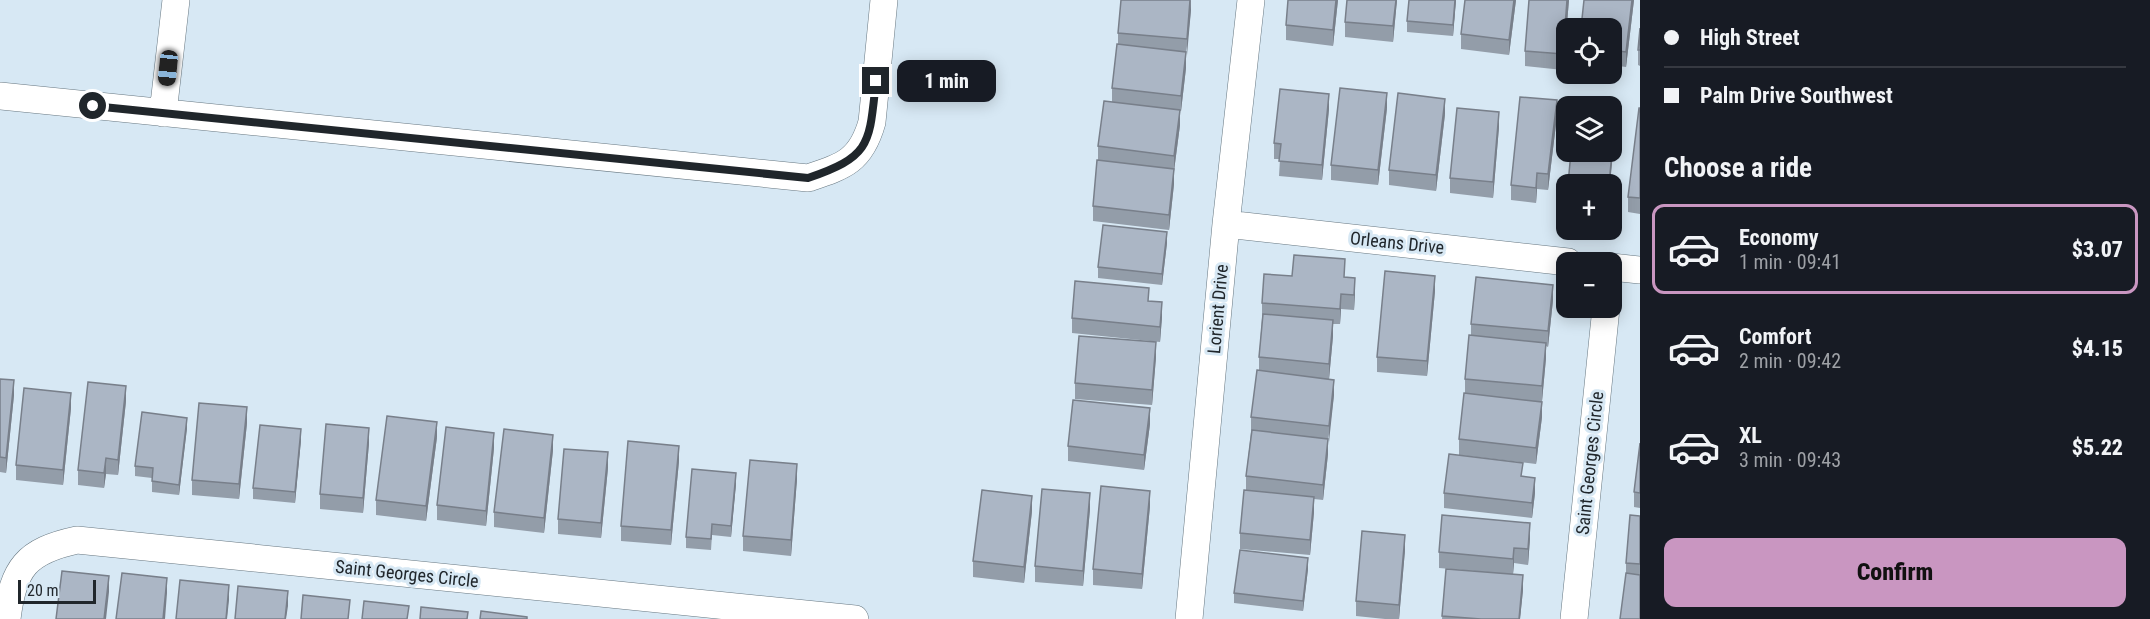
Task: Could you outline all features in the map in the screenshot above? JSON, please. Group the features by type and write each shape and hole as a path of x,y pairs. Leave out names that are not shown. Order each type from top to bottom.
{"street":[{"path":"163,113 176,0"},
{"path":"0,96 808,178 852,160 866,141 872,122 884,0"},
{"name":"Lorient Drive","path":"1190,619 1226,224 1251,0"},
{"name":"Orleans Drive","path":"1226,224 1556,261"},
{"path":"1622,268 1640,270"},
{"name":"Saint Georges Circle","path":"1574,619 1605,318"},
{"name":"Saint Georges Circle","path":"7,619 10,588 24,565 48,546 77,540 855,619"}],"building":[{"path":"1121,0 1190,0 1187,39 1118,33"},
{"path":"1288,0 1336,0 1333,30 1286,25"},
{"path":"1347,0 1396,0 1393,26 1345,22"},
{"path":"1409,0 1455,0 1453,25 1407,21"},
{"path":"1465,0 1514,0 1509,40 1461,34"},
{"path":"1529,0 1567,0 1566,18 1556,18 1556,53 1525,51"},
{"path":"1584,0 1632,0 1626,52 1622,51 1622,18 1582,18"},
{"path":"1117,44 1186,52 1181,96 1112,88"},
{"path":"1340,88 1387,93 1378,170 1331,165"},
{"path":"1280,89 1329,94 1322,165 1279,161 1281,144 1274,143"},
{"path":"1398,93 1445,99 1436,175 1389,170"},
{"path":"1520,97 1556,100 1548,174 1537,173 1536,188 1511,185"},
{"path":"1104,101 1180,110 1174,156 1098,146"},
{"path":"1457,108 1499,112 1493,182 1450,178"},
{"path":"1640,108 1640,198 1628,197"},
{"path":"1097,160 1174,169 1169,215 1093,206"},
{"path":"1570,162 1611,162 1610,174 1569,174"},
{"path":"1103,225 1167,232 1162,274 1098,267"},
{"path":"1294,255 1345,259 1344,277 1355,278 1354,295 1341,294 1340,309 1262,303 1264,274 1292,276"},
{"path":"1385,271 1435,276 1427,361 1377,357"},
{"path":"1476,277 1553,285 1548,331 1471,324"},
{"path":"1075,281 1149,288 1148,301 1162,302 1160,327 1072,318"},
{"path":"1263,314 1333,320 1329,364 1259,357"},
{"path":"1469,335 1546,343 1542,386 1465,379"},
{"path":"1079,336 1156,342 1152,390 1075,383"},
{"path":"1257,370 1334,380 1329,426 1251,417"},
{"path":"0,379 14,380 6,458 0,457"},
{"path":"88,382 126,386 118,460 106,458 104,473 78,470"},
{"path":"24,388 71,393 63,470 16,465"},
{"path":"1464,393 1542,402 1536,448 1459,439"},
{"path":"1073,400 1150,408 1144,455 1068,446"},
{"path":"199,403 247,407 239,484 192,480"},
{"path":"142,412 187,418 179,485 152,481 153,468 135,466"},
{"path":"387,416 437,422 426,506 376,500"},
{"path":"326,424 369,428 363,498 320,494"},
{"path":"260,425 301,429 295,492 253,488"},
{"path":"446,427 494,433 486,511 437,505"},
{"path":"504,429 553,435 544,518 494,512"},
{"path":"1252,430 1328,439 1323,485 1246,476"},
{"path":"628,441 679,446 671,530 621,526"},
{"path":"1640,443 1640,493 1634,492"},
{"path":"564,449 608,452 601,523 558,519"},
{"path":"1449,454 1523,463 1521,476 1535,478 1532,503 1444,493"},
{"path":"750,460 797,464 791,540 743,536"},
{"path":"692,469 736,473 731,526 712,524 711,539 686,537"},
{"path":"1101,486 1150,491 1142,574 1093,569"},
{"path":"1042,489 1090,493 1083,571 1035,566"},
{"path":"982,490 1032,496 1024,567 973,561"},
{"path":"1244,490 1314,497 1310,540 1240,533"},
{"path":"1442,515 1530,523 1528,549 1514,548 1513,559 1439,552"},
{"path":"1630,515 1640,516 1640,564 1626,563"},
{"path":"1362,531 1405,535 1399,605 1356,601"},
{"path":"1240,550 1308,558 1303,601 1234,593"},
{"path":"1446,569 1523,575 1519,619 1442,616"},
{"path":"62,571 109,576 104,619 56,619"},
{"path":"122,573 167,578 163,619 116,619"},
{"path":"1626,573 1640,575 1640,619 1620,619"},
{"path":"180,580 229,585 226,619 176,619"},
{"path":"238,586 288,591 285,619 235,619"},
{"path":"303,595 350,600 348,619 301,619"},
{"path":"364,601 409,606 407,619 362,619"},
{"path":"421,607 468,612 467,619 420,619"},
{"path":"481,611 527,617 527,619 480,619"}],"route":[{"path":"93,106 808,178 852,160 866,141 872,122 876,81"}]}
